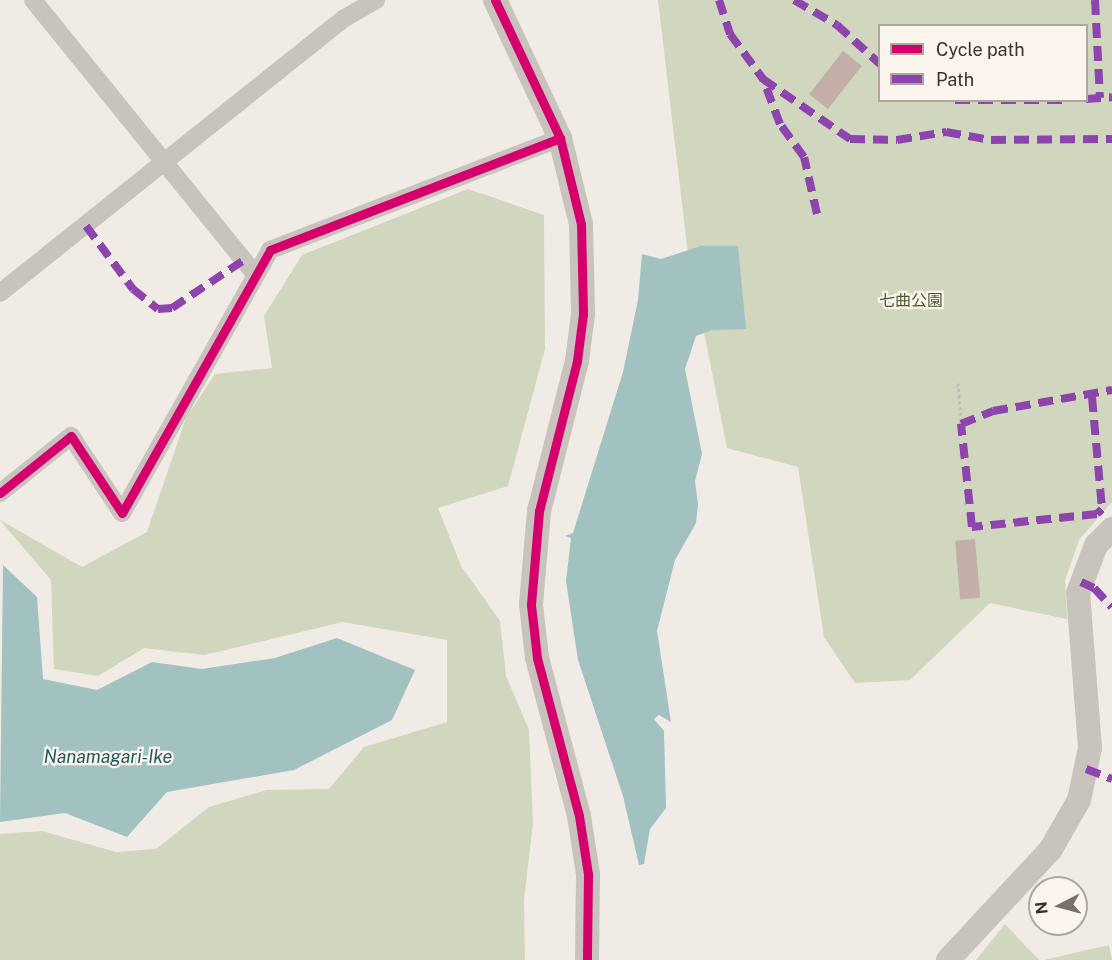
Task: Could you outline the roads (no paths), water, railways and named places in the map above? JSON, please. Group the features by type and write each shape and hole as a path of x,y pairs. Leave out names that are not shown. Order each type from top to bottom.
{"street":[{"path":"33,0 255,274"},
{"path":"0,293 165,165 345,18 376,0"},
{"path":"495,0 560,138 581,224 583,314 577,361 539,511 531,605 537,658 579,816 591,916 587,960"},
{"path":"0,493 71,436 122,513 270,250 560,138"},
{"path":"948,960 1051,849 1079,800 1090,748 1078,593 1096,546 1112,529"}],"water":[{"path":"701,246 738,246 746,329 712,330 696,336 685,369 702,454 695,481 698,505 696,523 675,560 657,631 671,722 659,715 654,719 664,731 666,808 650,829 644,864 639,865 623,796 578,660 566,581 571,538 565,536 573,533 623,372 638,300 642,254 661,259"},
{"name":"Nanamagari-Ike","path":"3,565 37,597 43,679 97,690 152,662 202,669 275,658 337,638 415,670 392,720 294,770 167,792 127,837 65,813 0,822"}],"park label":[{"name":"七曲公園","path":"911,301"}]}
